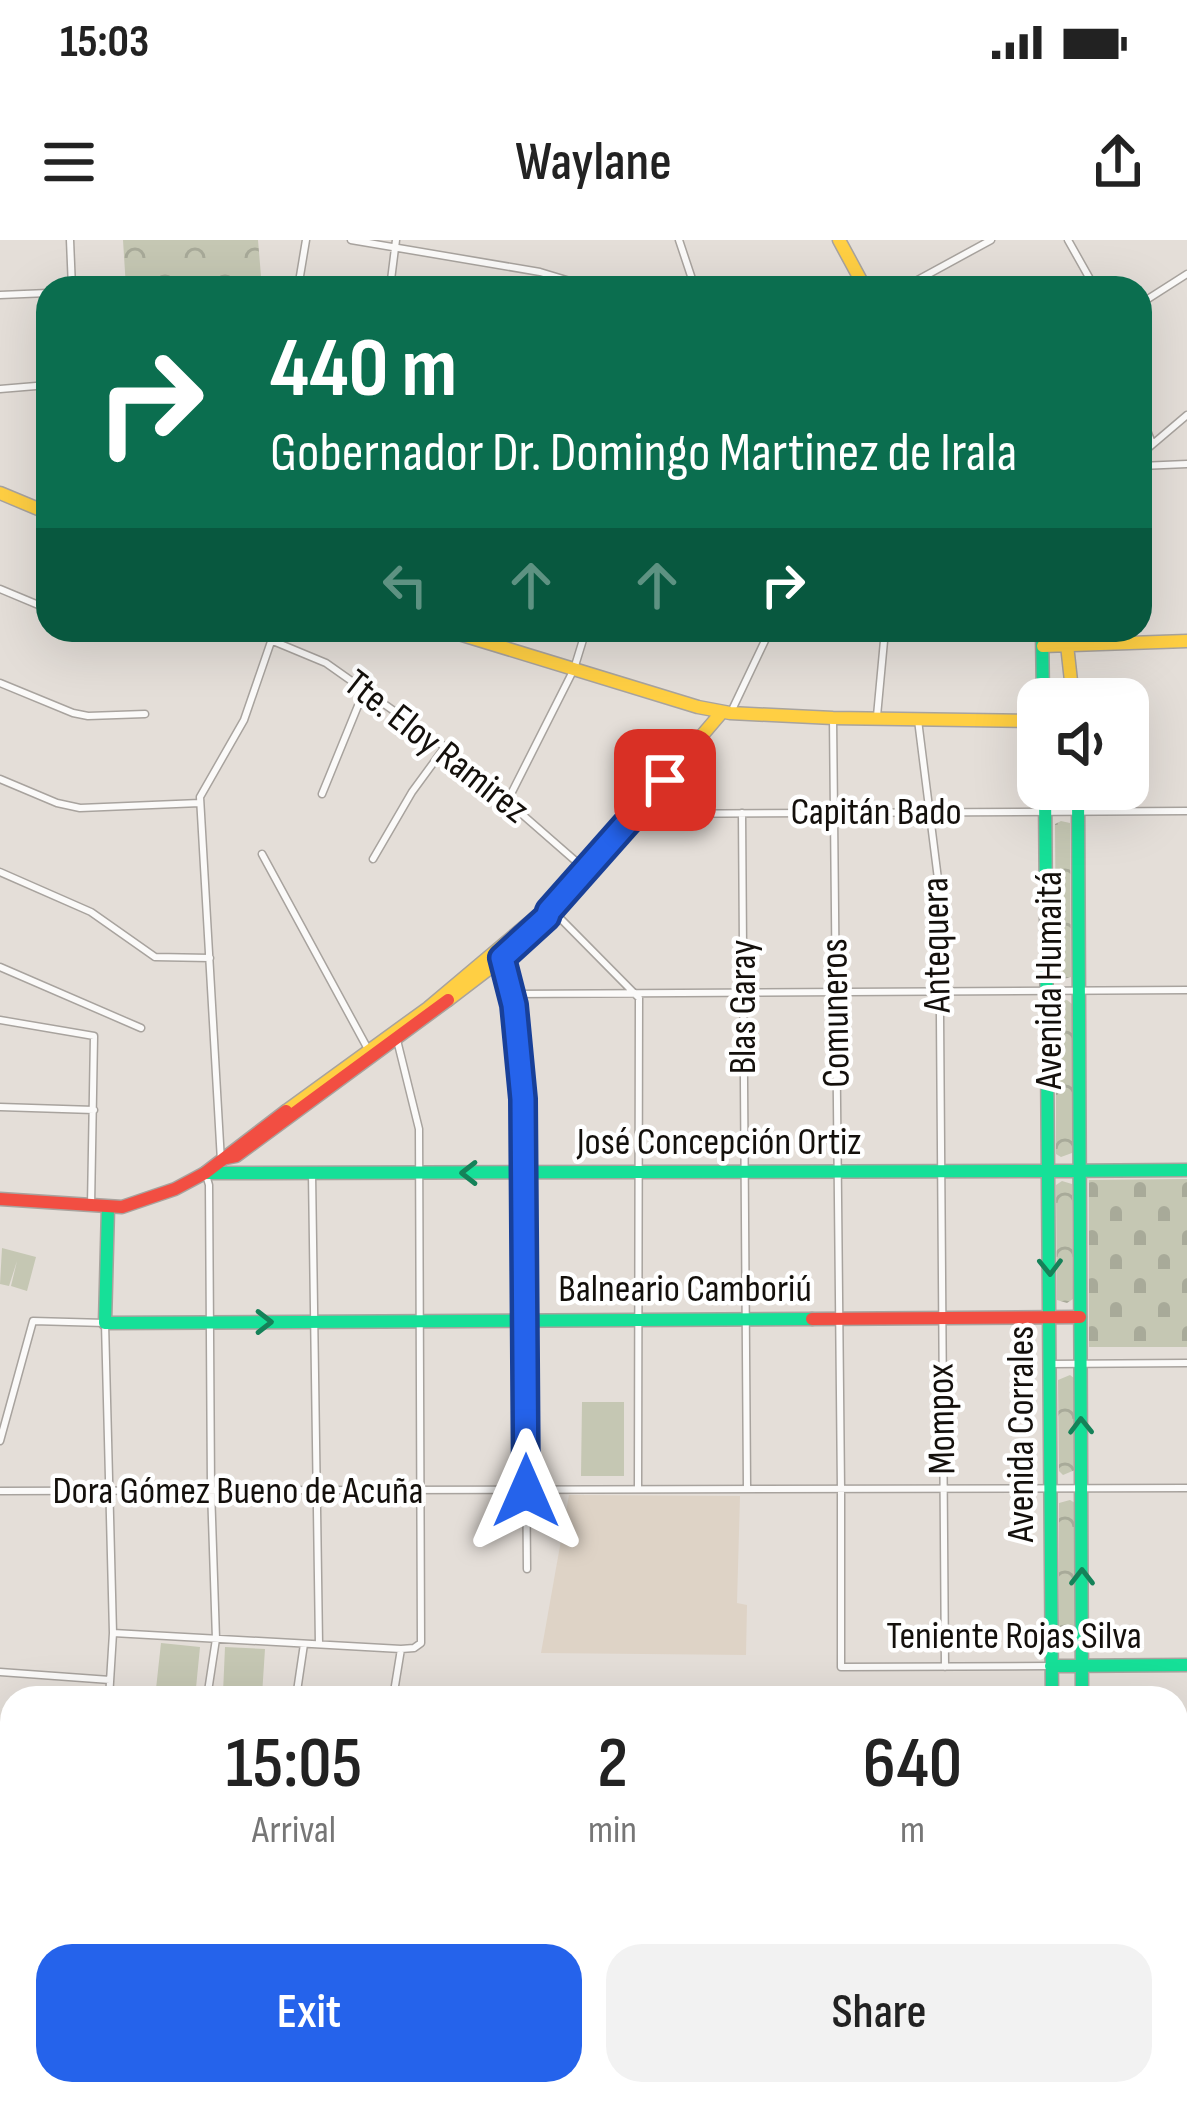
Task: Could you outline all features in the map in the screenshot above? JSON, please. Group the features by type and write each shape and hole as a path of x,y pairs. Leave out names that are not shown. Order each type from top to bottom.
{"street":[{"path":"70,240 72,276"},
{"path":"300,276 306,240"},
{"path":"351,240 396,243 553,276"},
{"path":"679,240 691,276"},
{"path":"839,240 859,276"},
{"path":"925,276 991,240"},
{"path":"1068,240 1088,276"},
{"path":"392,276 396,243"},
{"path":"1152,296 1187,274"},
{"path":"0,295 36,293"},
{"path":"0,389 36,386"},
{"path":"1153,444 1187,415"},
{"path":"1152,465 1187,464"},
{"path":"0,493 36,508"},
{"path":"0,589 36,604"},
{"path":"1043,646 1187,641"},
{"path":"237,1174 226,1170 224,1160 200,800 244,720 272,642"},
{"name":"Tte. Eloy Ramirez","path":"275,642 313,656 445,747 587,871"},
{"path":"485,642 726,713 1017,722"},
{"path":"508,800 574,669 582,642"},
{"path":"371,1055 397,1040 501,955 542,912 550,910 726,713 764,642"},
{"path":"876,719 884,642"},
{"path":"1043,642 1043,678"},
{"path":"1065,642 1071,678"},
{"path":"0,683 88,716 145,714"},
{"path":"322,794 364,691"},
{"name":"Comuneros","path":"833,718 841,1667"},
{"name":"Antequera","path":"918,720 939,887 940,1171"},
{"path":"373,859 445,747"},
{"path":"0,779 80,808 200,800"},
{"name":"Avenida Humaitá","path":"1078,1171 1079,811"},
{"name":"Capitán Bado","path":"637,814 1187,811"},
{"name":"Avenida Humaitá","path":"1045,812 1049,1171"},
{"name":"Blas Garay","path":"742,813 747,1489"},
{"path":"262,854 371,1055"},
{"path":"0,872 91,912 155,957 210,958"},
{"path":"550,910 639,998 638,1489"},
{"path":"209,1686 216,1639 209,1185 205,1173 236,1156 501,955"},
{"path":"501,955 512,994 523,1099 527,1569"},
{"path":"0,967 141,1028"},
{"path":"512,994 1187,990"},
{"path":"0,1020 92,1034 95,1039 91,1206"},
{"path":"113,1633 401,1649 417,1647 422,1640 417,1115 397,1040"},
{"path":"0,1107 94,1110"},
{"name":"José Concepción Ortiz","path":"0,1199 109,1207 141,1203 205,1173 1187,1170"},
{"name":"Mompox","path":"940,1171 945,1666"},
{"name":"Avenida Corrales","path":"1049,1171 1052,1686"},
{"name":"Avenida Corrales","path":"1078,1171 1082,1686"},
{"path":"312,1174 319,1644"},
{"path":"109,1207 105,1323 113,1633 110,1686"},
{"name":"Balneario Camboriú","path":"0,1439 33,1321 1080,1317"},
{"path":"1051,1364 1187,1363"},
{"name":"Dora Gómez Bueno de Acuña","path":"0,1492 1187,1488"},
{"path":"298,1686 304,1643"},
{"path":"395,1686 401,1649"},
{"name":"Teniente Rojas Silva","path":"841,1667 1187,1665"},
{"path":"0,1672 110,1680"}],"shaded area":[{"path":"569,1495 740,1496 737,1603 747,1605 746,1655 541,1653"}],"green space":[{"path":"123,240 258,240 261,276 125,276"},
{"path":"1070,823 1071,977 1060,980 1056,977 1055,824"},
{"path":"1067,1000 1072,1004 1072,1153 1061,1157 1056,1154 1056,1005"},
{"path":"1187,1179 1187,1347 1089,1347 1089,1180"},
{"path":"1062,1181 1072,1184 1073,1299 1067,1303 1057,1300 1056,1185"},
{"path":"2,1248 36,1257 27,1291 11,1286 17,1261 9,1286 0,1284"},
{"path":"1074,1378 1075,1470 1063,1475 1059,1471 1058,1380"},
{"path":"582,1402 624,1402 624,1476 581,1476"},
{"path":"1059,1503 1075,1503 1074,1648 1064,1652 1059,1649"},
{"path":"161,1643 200,1647 196,1686 156,1686"},
{"path":"225,1647 265,1649 263,1686 223,1686"}],"traffic: fast":[{"path":"1042,642 1043,678"},
{"path":"1045,810 1052,1686"},
{"path":"1078,810 1082,1686"},
{"path":"1049,1171 1187,1170"},
{"path":"205,1173 1049,1171"},
{"path":"108,1207 105,1323 812,1319"},
{"path":"1051,1666 1187,1665"}],"traffic: slow":[{"path":"839,240 858,276"},
{"path":"0,493 36,508"},
{"path":"1043,646 1187,641"},
{"path":"485,642 730,713 1017,721"},
{"path":"1065,642 1071,678"},
{"path":"448,1000 547,917 722,712"},
{"path":"286,1111 428,1008 549,911"}],"traffic: jam":[{"path":"226,1158 236,1156 448,1000"},
{"path":"0,1199 122,1207 205,1173 286,1111"},
{"path":"812,1319 1080,1317"}],"route":[{"path":"526,1491 523,1099 514,1005 502,958 547,917 665,780"}]}
